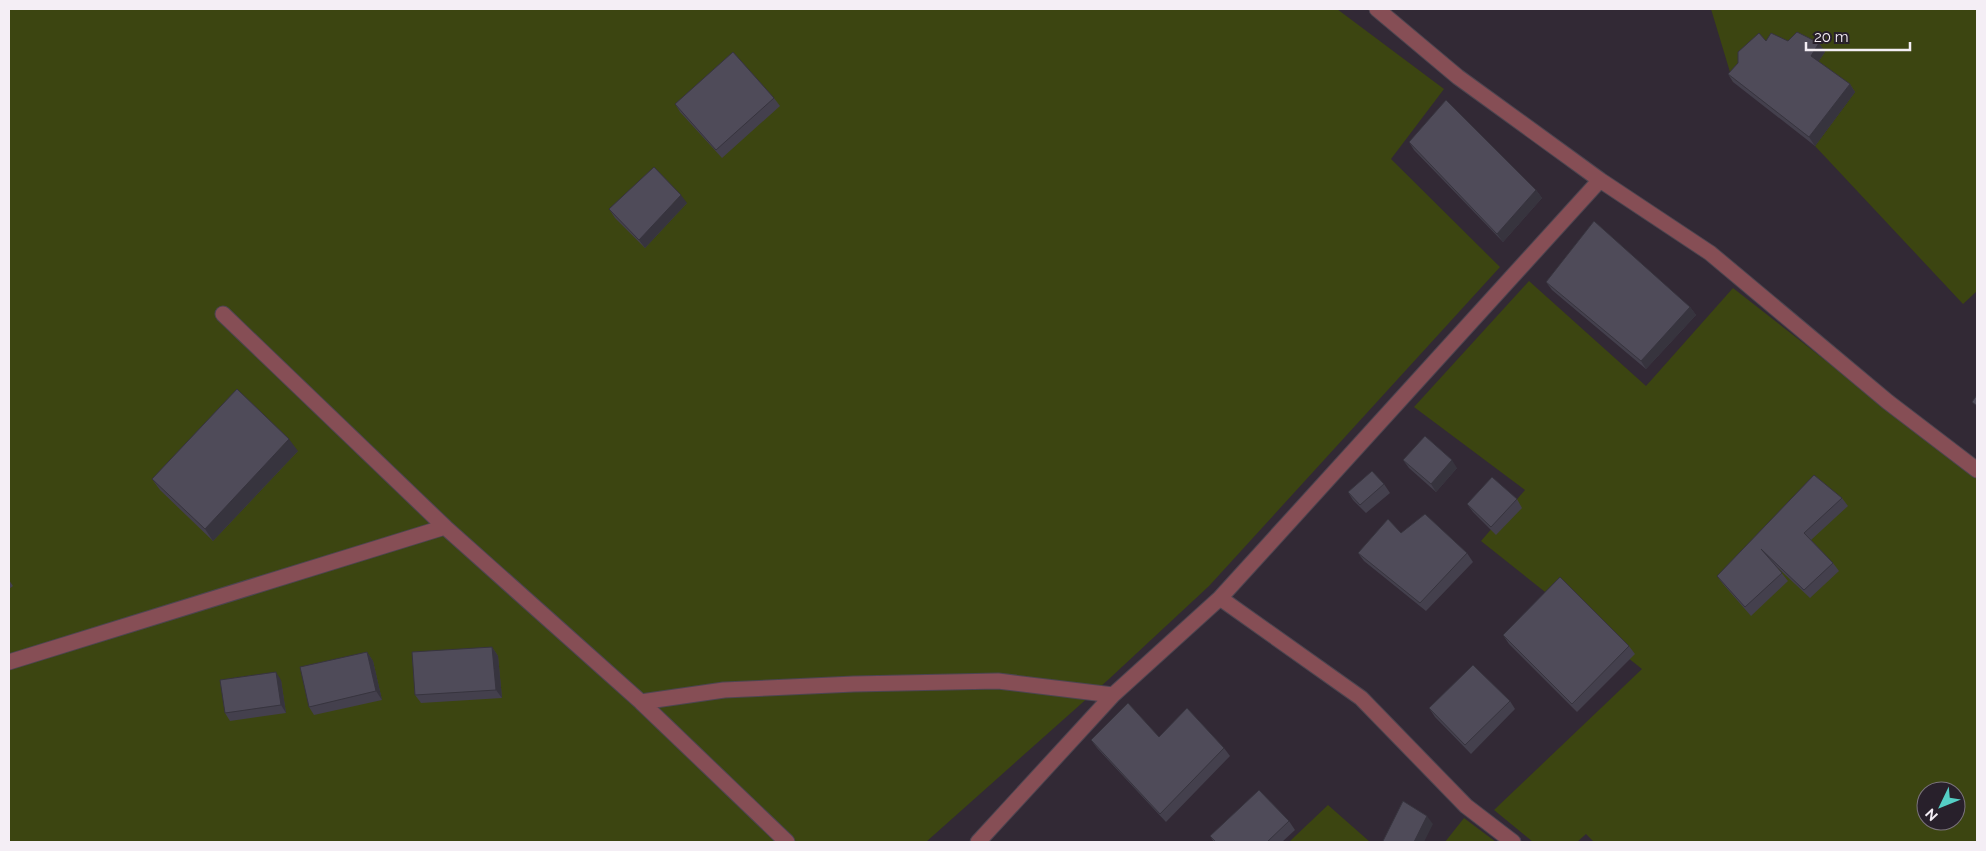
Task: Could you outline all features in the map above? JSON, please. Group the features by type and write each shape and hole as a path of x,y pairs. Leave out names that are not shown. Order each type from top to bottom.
{"street":[{"path":"1377,9 1458,77 1600,180 1710,253 1888,402 1977,470"},
{"path":"978,842 1113,695 1220,598 1600,180"},
{"path":"223,314 445,527 641,702 787,842"},
{"path":"9,662 445,527"},
{"path":"1220,598 1361,698 1466,806 1513,842"},
{"path":"641,702 724,690 854,684 988,681 1113,695"}],"green space":[{"path":"9,9 1337,9 1444,89 1391,159 1500,267 1209,586 1109,679 926,842 9,842"},
{"path":"1711,9 1977,9 1977,291 1963,304 1815,146 1855,92 1765,42 1733,82"},
{"path":"1529,281 1646,386 1733,288 1977,479 1977,842 1594,842 1586,834 1577,842 1533,842 1494,810 1642,669 1481,541 1525,490 1414,407"},
{"path":"1328,805 1370,842 1289,842"},
{"path":"1464,818 1496,842 1445,842"}],"building":[{"path":"1797,32 1819,43 1811,56 1850,84 1809,137 1728,74 1738,63 1738,52 1759,33 1766,41 1771,33 1788,41"},
{"path":"733,52 774,98 716,150 675,104"},
{"path":"1446,100 1536,190 1497,234 1409,142"},
{"path":"654,167 681,195 639,240 609,209"},
{"path":"1594,221 1690,307 1641,361 1546,282"},
{"path":"237,389 289,439 205,529 152,479"},
{"path":"1977,395 1977,406 1972,402"},
{"path":"1425,436 1452,460 1431,484 1403,460"},
{"path":"1372,471 1384,484 1360,505 1348,492"},
{"path":"1814,475 1842,498 1804,533 1833,563 1804,590 1761,549 1782,573 1745,607 1717,576"},
{"path":"1492,477 1517,499 1491,527 1467,504"},
{"path":"1425,514 1467,553 1420,603 1358,553 1388,519 1401,533"},
{"path":"1560,577 1629,646 1572,704 1503,635"},
{"path":"492,647 496,690 415,695 412,652"},
{"path":"367,652 376,691 309,707 300,667"},
{"path":"1473,665 1510,701 1465,745 1429,708"},
{"path":"276,672 281,705 225,713 220,680"},
{"path":"1128,703 1159,737 1187,708 1224,748 1160,814 1091,740"},
{"path":"1259,790 1289,821 1267,842 1216,842 1210,836"},
{"path":"1403,801 1427,816 1414,842 1385,842 1383,841"}]}
